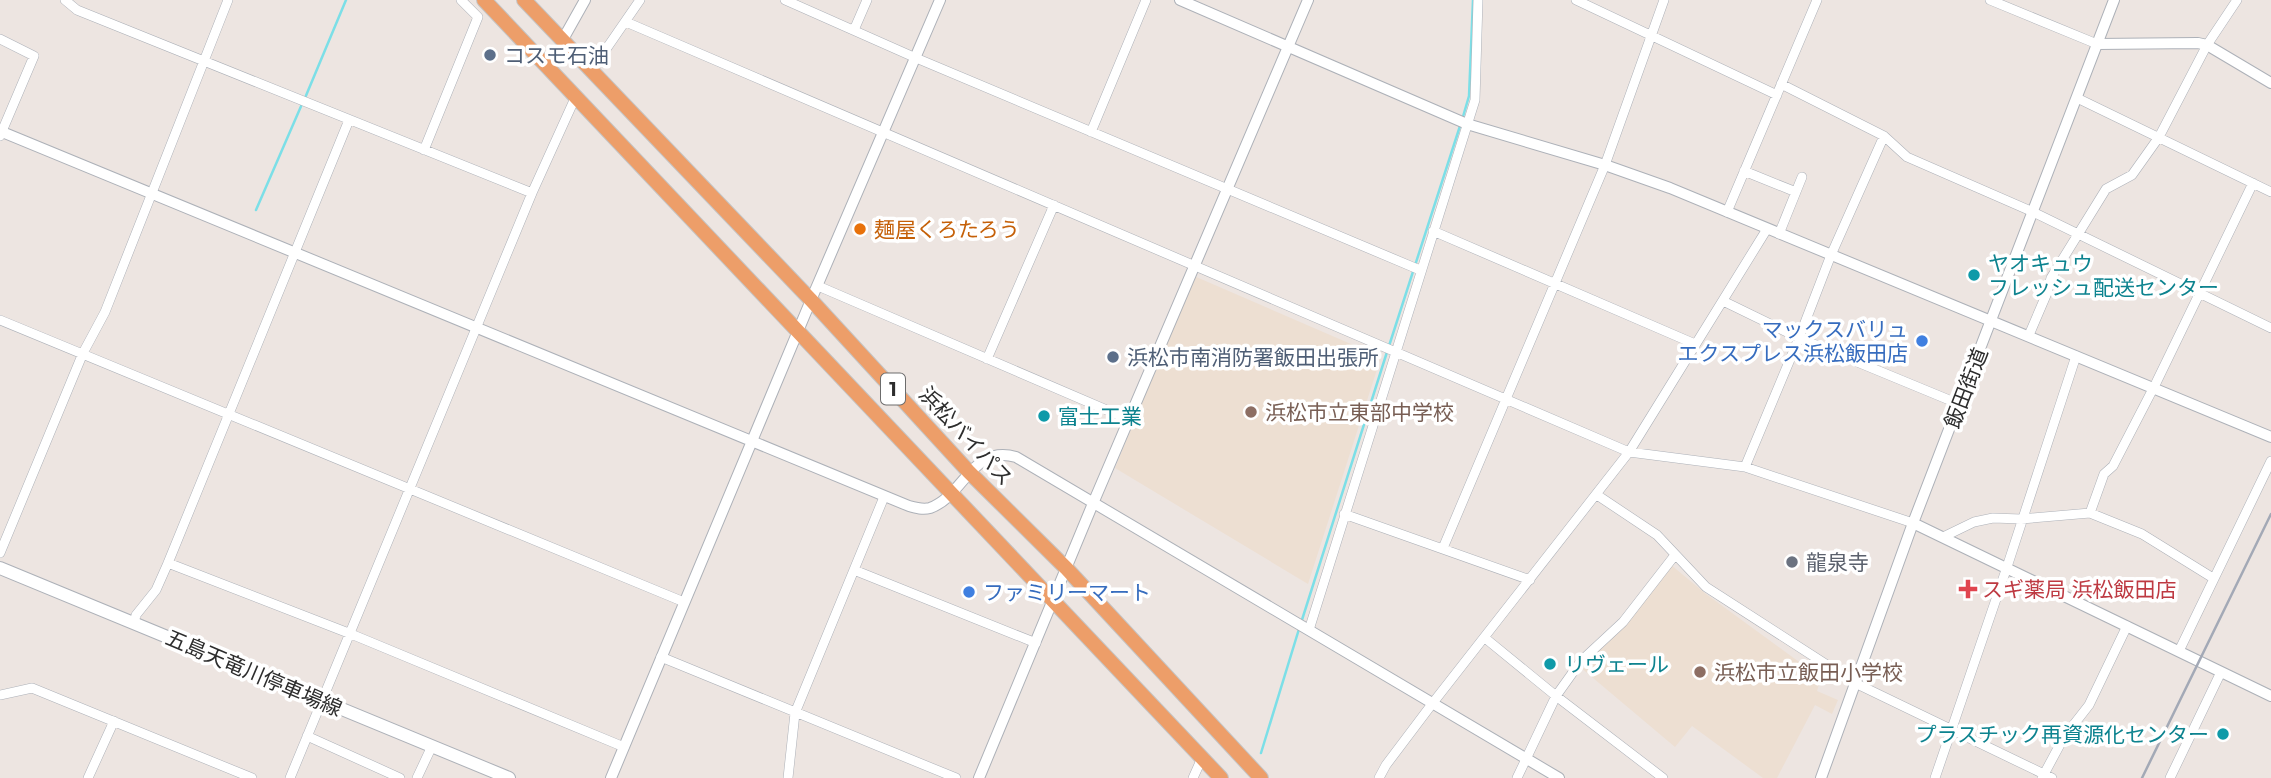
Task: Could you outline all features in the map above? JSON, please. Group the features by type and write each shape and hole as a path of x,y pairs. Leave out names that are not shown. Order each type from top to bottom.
{"highway":[{"name":"1","path":"484,0 1221,778"},
{"name":"浜松バイパス","path":"524,0 811,300 969,472 1066,568 1261,778"}],"main road":[{"name":"五島天竜川停車場線","path":"0,568 509,778"}],"street":[{"path":"65,0 77,10 532,193"},
{"path":"0,553 83,353 104,312 228,0"},
{"path":"424,150 478,17 461,0"},
{"path":"562,41 585,0"},
{"path":"591,71 640,0"},
{"path":"785,0 916,58 1420,270"},
{"path":"854,30 867,0"},
{"path":"611,778 940,0"},
{"path":"1091,132 1146,0"},
{"path":"1180,0 1466,124 1605,165 1670,188 2271,437"},
{"path":"979,778 1308,0"},
{"path":"1309,630 1475,100 1478,0"},
{"path":"1576,0 1777,95"},
{"path":"1443,548 1605,165 1664,0"},
{"path":"1727,212 1816,0"},
{"path":"1990,0 2097,44 2198,43 2271,83"},
{"name":"飯田街道","path":"1821,778 1913,523 2114,0"},
{"path":"2029,335 2051,278 2106,189 2132,175 2159,137 2207,46 2237,0"},
{"path":"626,22 1629,452 1745,467 1913,523 2221,672 2270,693"},
{"path":"0,39 34,56 1,133 152,192 884,497 920,509 932,507 987,458 1005,454 1027,462 1559,778"},
{"path":"1781,84 1884,136 1907,157 2033,212 2271,328"},
{"path":"290,778 532,193 576,96"},
{"path":"2077,98 2271,192"},
{"path":"134,623 136,615 156,590 168,563 297,253 349,120"},
{"path":"1745,467 1831,255 1884,136"},
{"path":"1744,171 1796,192"},
{"path":"1779,234 1802,177"},
{"path":"2090,513 2104,474 2113,466 2253,183"},
{"path":"987,359 1054,205"},
{"path":"1379,778 1432,704 1629,452 1767,229"},
{"path":"1433,231 1695,344"},
{"path":"818,286 1130,420"},
{"path":"1723,301 1799,338 1959,404"},
{"path":"0,320 684,602"},
{"path":"1935,778 2076,356"},
{"path":"2179,651 2271,461"},
{"path":"1597,495 1657,534 1706,587 1855,683 2046,777 2064,737 2089,705 2127,626"},
{"path":"788,778 795,713 884,497"},
{"path":"1943,537 1974,522 1993,518 2021,519 2090,513 2141,534 2213,578"},
{"path":"1345,514 1530,580"},
{"path":"1517,778 1556,696 1581,661 1623,622 1675,555"},
{"path":"168,563 351,634 624,747"},
{"path":"854,569 1036,643"},
{"path":"1485,638 1663,778"},
{"path":"661,657 956,778"},
{"path":"2170,778 2221,672"},
{"path":"0,695 32,688 252,778"},
{"path":"88,778 114,721"},
{"path":"307,736 400,778"},
{"path":"417,778 432,747"},
{"path":"1193,778 1202,758"}],"shaded area":[{"name":"浜松市立東部中学校","path":"1194,276 1381,357 1308,584 1115,468"},
{"name":"浜松市立飯田小学校","path":"1670,564 1706,594 1821,678 1817,691 1838,700 1832,714 1815,705 1777,778 1763,778 1692,726 1675,747 1580,667 1625,624"}],"waterway":[{"path":"305,98 346,0"},
{"path":"1462,120 1469,96 1473,0"},
{"path":"256,210 302,104"},
{"path":"1389,346 1460,126"},
{"path":"1301,623 1387,352"},
{"path":"1261,753 1299,629"}],"railway":[{"path":"2142,778 2271,514"}],"place":[{"name":"コスモ石油","path":"490,55"},
{"name":"麺屋くろたろう","path":"860,229"},
{"name":"ヤオキュウ フレッシュ配送センター","path":"1974,275"},
{"name":"マックスバリュ エクスプレス浜松飯田店","path":"1922,341"},
{"name":"浜松市南消防署飯田出張所","path":"1113,357"},
{"name":"浜松市立東部中学校","path":"1251,412"},
{"name":"富士工業","path":"1044,416"},
{"name":"龍泉寺","path":"1792,562"},
{"name":"スギ薬局 浜松飯田店","path":"1968,589"},
{"name":"ファミリーマート","path":"969,592"},
{"name":"リヴェール","path":"1550,664"},
{"name":"浜松市立飯田小学校","path":"1700,672"},
{"name":"プラスチック再資源化センター","path":"2223,734"}]}
